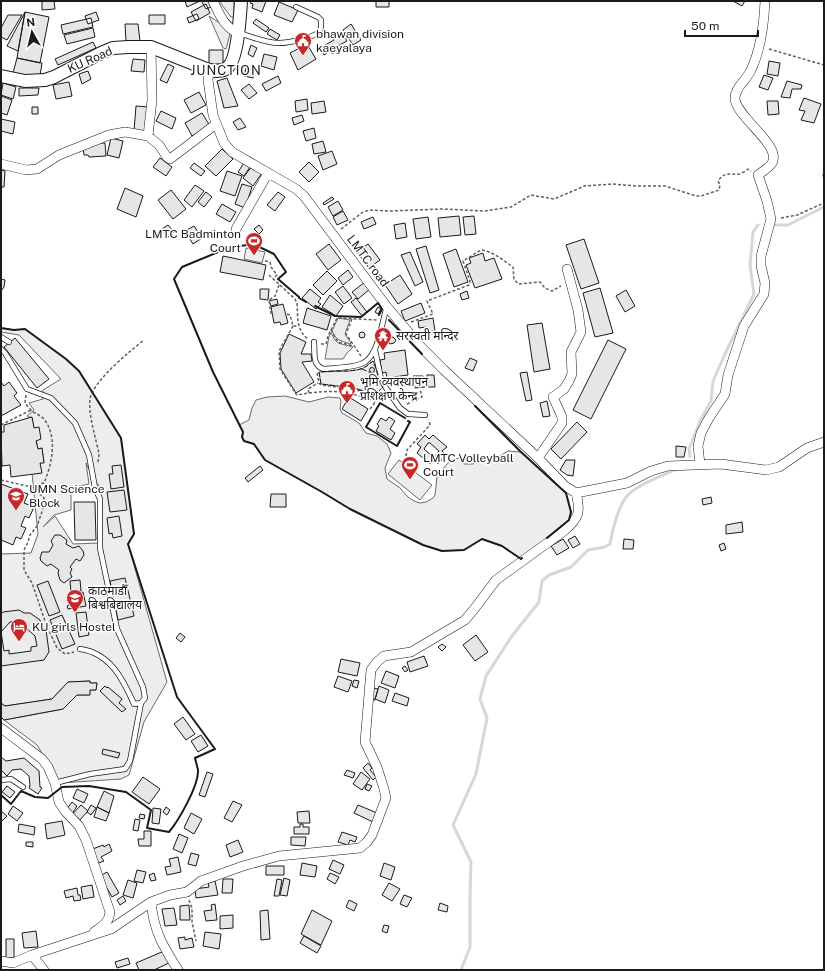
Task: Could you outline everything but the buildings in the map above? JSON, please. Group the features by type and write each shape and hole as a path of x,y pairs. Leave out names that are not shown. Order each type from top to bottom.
{"street":[{"path":"213,1 223,21 229,28 237,33"},
{"name":"KU Road","path":"1,76 25,81 45,80 113,48 151,47 209,70 227,69 235,53 241,1"},
{"path":"698,464 698,446 701,433 725,394 728,375 744,326 764,294 765,283 761,266 761,256 771,219 767,201 758,175 772,163 774,158 772,148 742,113 736,104 734,97 738,88 749,76 754,63 759,46 764,13 764,1"},
{"path":"148,136 152,100 151,47"},
{"name":"LMTC road","path":"209,70 208,80 213,115 224,143 232,152 296,189 304,196 402,326 444,370 538,458 565,486 576,493"},
{"path":"1,164 26,170 42,168 52,158 109,135 125,132 148,136 159,145 166,157 170,159 216,124"},
{"path":"236,228 268,173"},
{"path":"538,458 562,423 562,417 552,397 564,389 569,381 572,374 571,352 582,332 568,273"},
{"path":"1,961 12,963 112,929 151,902 170,895 188,892 201,881 243,866 279,856 360,848 372,835 386,798 377,767 366,742 371,670 376,662 384,656 411,652 465,620 476,608 496,580 564,531 574,522 578,507 576,493 627,483 659,468 679,464 721,464 766,470 779,467 807,448 824,442"},
{"path":"1,728 42,759 48,766 55,783 59,802 79,826 86,840 110,912 110,918 105,924 83,939"},
{"path":"151,902 153,920 161,943 178,970"},
{"path":"32,955 44,970"}],"lane":[{"path":"237,33 266,41 280,43 309,37 319,32 322,26 321,20 318,17 296,7"},
{"path":"314,342 315,360 317,366 324,369 350,366 365,362 375,350 387,307"},
{"path":"1,337 9,342"},
{"path":"1,349 27,389 51,398 75,423 89,455 95,488 100,499 100,548 117,629 142,687 145,698 141,703 130,761 125,769 90,774 55,783"},
{"path":"375,350 381,379 400,408 408,414 425,415"},
{"path":"80,649 90,651 104,658 114,669 126,687 134,704 141,703"},
{"path":"1,780 11,779 23,787"}],"path":[{"path":"759,46 824,65"},
{"path":"333,235 363,212 370,210 390,212 442,209 486,211 511,207 531,195 554,199 584,186 613,184 665,186 696,196 701,196 719,190 720,185 718,181 721,177 730,173 740,174 748,169 758,175"},
{"path":"824,169 824,178"},
{"path":"771,219 797,215 824,203"},
{"path":"402,326 433,314 427,301 469,285 470,281 463,261 481,250 486,250 513,267 514,279 518,284 540,282 545,288 552,291 562,286 568,273"},
{"path":"265,261 270,262 271,267 277,275 273,279"},
{"path":"269,275 297,302 300,332 314,342 326,344 337,318 382,321"},
{"path":"271,314 269,300 275,296 279,285"},
{"path":"287,314 290,316 292,326 279,351 280,369 297,395 324,391 348,393 376,401"},
{"path":"352,319 346,334 365,362"},
{"path":"292,326 299,326"},
{"path":"331,330 338,342 354,346"},
{"path":"98,467 99,454 90,406 91,395 98,383 115,364 144,340"},
{"path":"317,366 319,383"},
{"path":"309,393 308,389 319,383"},
{"path":"319,383 321,385 354,389 372,395 381,394 370,409"},
{"path":"27,389 25,403 31,410 43,418 51,431 53,446 49,472 44,483 39,484 40,493 44,498 44,506 37,526 30,535 24,550 24,570 32,583 46,624 57,648 65,654 80,649"},
{"path":"400,408 422,397 420,389"},
{"path":"1,425 31,410"},
{"path":"405,461 407,450 430,425 425,415"},
{"path":"1,480 40,489"},
{"path":"188,892 192,908 192,922 196,941"}],"shaded area":[{"path":"219,1 234,1 234,17 231,17"},
{"path":"209,16 220,23 230,34 226,49 223,48"},
{"name":"LMTC Badminton Court","path":"246,248 265,252 262,263 244,259"},
{"path":"338,318 350,320 345,334 351,343 350,344 339,340 335,337 332,331"},
{"name":"काठमाडौँ बिश्वबिद्यालय","path":"1,328 14,330 25,329 66,359 79,371 121,438 134,534 128,544 167,682 144,722 129,775 121,779 60,783 37,745 4,720 63,709 77,695 89,695 90,690 96,690 97,683 90,683 90,681 68,682 52,699 5,706 1,703 1,554 31,553 38,534 32,473 40,463 44,462 42,448 38,449 32,418 27,416 34,410 29,403 43,399 43,390 61,379 19,335 1,332","holes":["86,463 95,482 101,487 99,543 73,544 55,516 43,527 54,515 71,510 71,488 89,484"]},
{"path":"331,333 338,343 353,347 343,359 325,359 329,336"},
{"path":"373,361 383,387 377,393 373,394 354,388 321,384 319,372 362,369"},
{"path":"285,396 309,402 328,397 340,398 340,409 342,413 359,423 366,433 377,436 387,444 391,453 385,468 387,479 400,488 414,501 420,503 426,502 433,498 435,495 437,477 446,465 453,459 460,458 464,464 473,464 482,458 498,457 508,451 521,452 566,493 571,512 569,520 521,559 502,546 482,539 464,550 442,551 423,545 350,509 265,460 254,444 244,441 242,437 243,432 239,425 249,420 256,400 267,397"},
{"name":"LMTC Volleyball Court","path":"399,460 432,485 420,500 388,474"}],"waterway":[{"path":"775,225 788,225 824,207"},
{"path":"690,457 689,449 701,419 711,401 713,381 754,294 750,265 753,232 758,225"},
{"path":"461,970 470,947 471,862 453,825 476,774 487,718 480,699 486,676 512,636 539,602 542,581 549,575 571,567 588,550 605,547 610,544 619,510 626,497 641,486 677,469"}],"fence":[{"path":"333,371 319,372 321,384 354,388 373,394 377,393 383,387 373,361 369,365 360,369 351,371 336,371"},
{"path":"362,369 378,376"}],"wall":[{"path":"306,302 299,298 278,279 286,272 274,254 253,244 228,248 182,267 174,279 213,372 243,432 242,437 244,441 254,444 265,460 350,509 423,545 442,551 464,550 482,539 502,546 521,559 522,558"},
{"path":"315,306 335,316 361,317 378,303 382,309 379,315"},
{"path":"389,320 422,354"},
{"path":"1,328 14,330 25,329 66,359 79,371 121,438 134,534 128,544 177,697 215,749 195,758 198,770 192,793 183,811 169,832 147,828 151,810 126,792 89,786 62,787 48,798 35,797 21,791 11,804 1,795"},
{"path":"405,418 380,403 366,427 397,446 410,422 408,421"},
{"path":"475,406 521,452 566,493 571,512 569,520 547,538"}],"place":[{"name":"bhawan division kaeyalaya","path":"303,56"},
{"name":"LMTC Badminton Court","path":"254,256"},
{"name":"सरस्वती मन्दिर","path":"383,351"},
{"name":"भूमि व्यवस्थापन प्रशिक्षण केन्द्र","path":"347,404"},
{"name":"LMTC Volleyball Court","path":"410,480"},
{"name":"UMN Science Block","path":"16,511"},
{"name":"काठमाडौँ बिश्वबिद्यालय","path":"75,613"},
{"name":"KU girls Hostel","path":"19,642"}],"district":[{"name":"JUNCTION","path":"226,70"}]}
